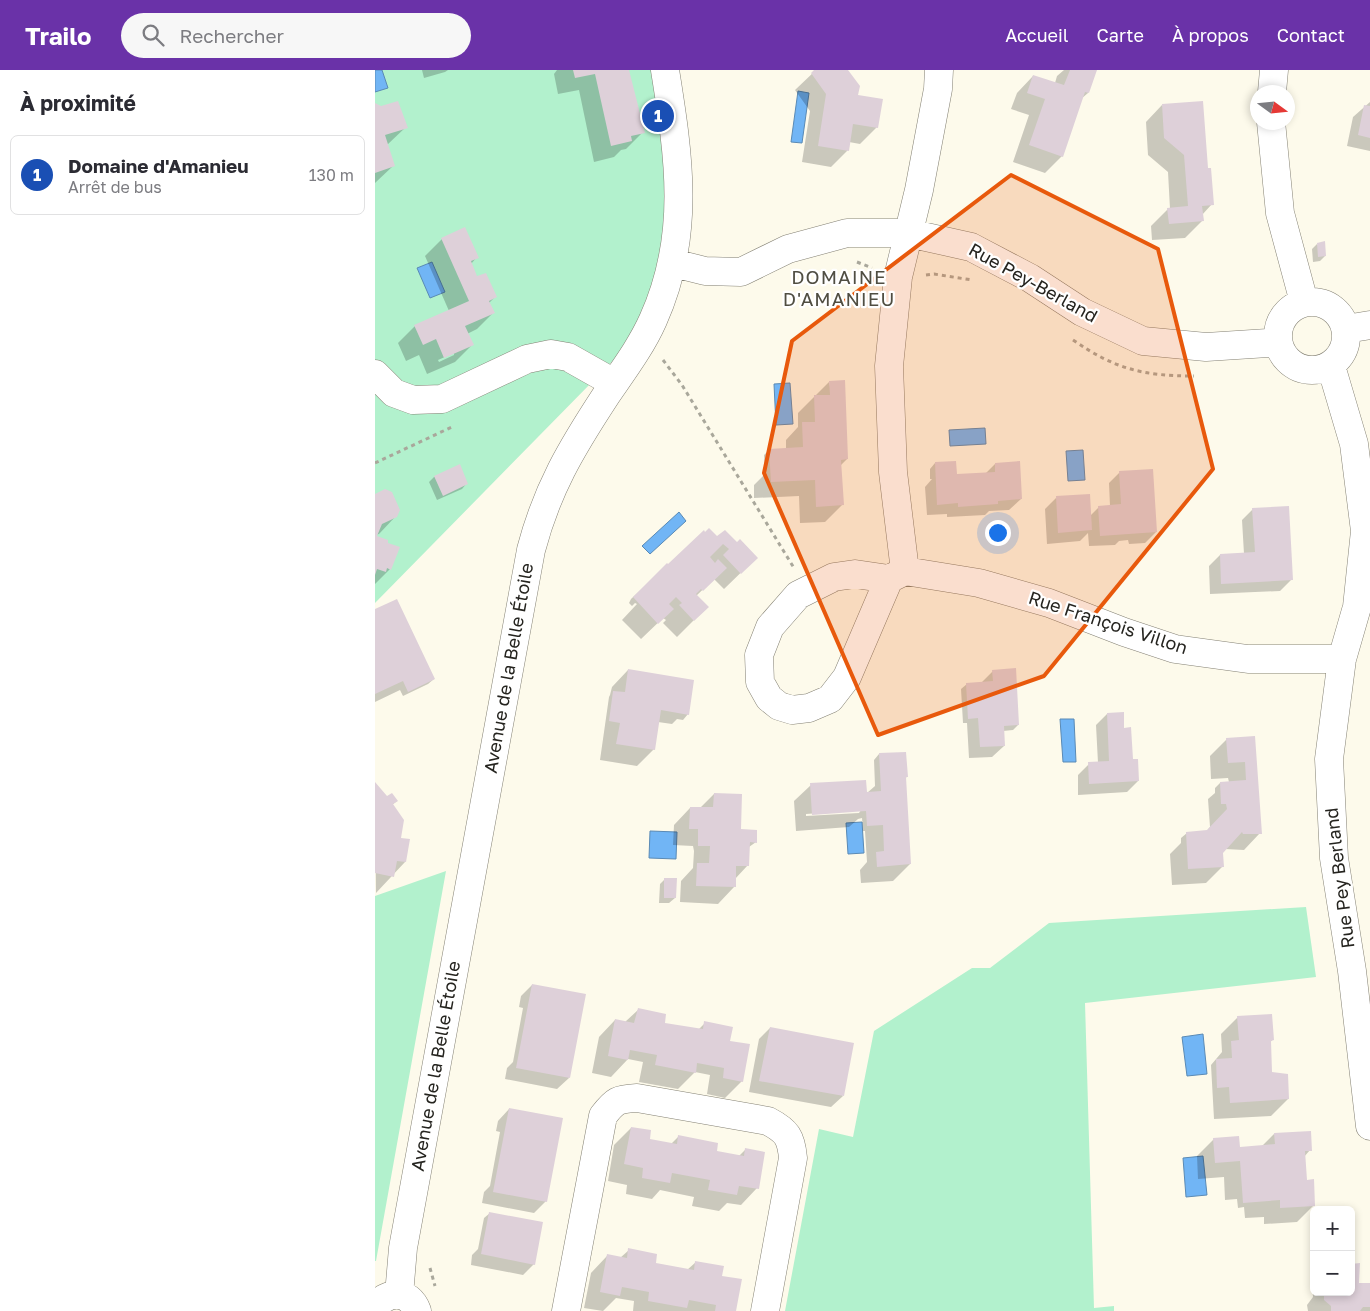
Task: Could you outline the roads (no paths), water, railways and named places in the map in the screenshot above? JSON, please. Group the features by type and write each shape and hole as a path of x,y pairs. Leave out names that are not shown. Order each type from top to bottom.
{"street":[{"name":"Avenue de la Belle Étoile","path":"408,1303 403,1248 408,1217 531,550 538,524 558,475 653,320 665,292 673,263 678,234 679,190 673,123 665,70"},
{"path":"897,575 889,366 898,277 919,190 939,89 939,70"},
{"path":"1273,85 1274,70"},
{"path":"1272,130 1281,213 1304,302"},
{"name":"Rue Pey-Berland","path":"673,263 705,271 741,272 788,249 847,233 908,233 971,247 1030,278 1082,312 1143,341 1206,347 1278,341"},
{"path":"1315,301 1326,304 1342,318 1358,327 1347,339 1344,349 1331,366 1320,370 1298,367 1289,361 1282,352 1278,341 1281,321 1287,312 1304,302 1315,301"},
{"path":"375,374 394,393 413,400 442,399 527,359 551,354 568,357 614,383"},
{"name":"Rue Pey Berland","path":"1331,366 1354,444 1365,531 1357,607 1342,659 1329,759 1334,858 1352,971 1370,1126"},
{"name":"Rue François Villon","path":"897,575 847,677 830,700 809,708 792,710 779,706 769,698 760,682 759,655 770,627 798,595 835,577 855,574 897,575 979,583 1049,603 1124,632 1175,649 1248,660 1342,659"},
{"path":"566,1311 603,1116 611,1105 619,1099 637,1098 768,1121 782,1128 792,1142 793,1158 765,1311"},
{"path":"375,1308 385,1298 408,1303"}],"water":[{"path":"375,70 382,70 388,88 375,92"},
{"path":"798,91 809,93 802,143 791,142"},
{"path":"432,262 445,292 430,298 417,268"},
{"path":"790,383 793,424 776,425 774,384"},
{"path":"985,428 986,444 950,446 949,430"},
{"path":"1083,450 1085,480 1068,481 1066,451"},
{"path":"679,512 686,521 650,554 642,546"},
{"path":"1060,719 1074,719 1076,762 1063,762"},
{"path":"862,822 864,853 848,854 846,823"},
{"path":"650,831 677,832 676,859 649,858"},
{"path":"1203,1034 1207,1074 1187,1076 1182,1037"},
{"path":"1203,1156 1207,1195 1186,1197 1183,1158"}],"place":[{"name":"Domaine d'Amanieu","path":"658,116"}],"district":[{"name":"DOMAINE D'AMANIEU","path":"839,288"}]}
